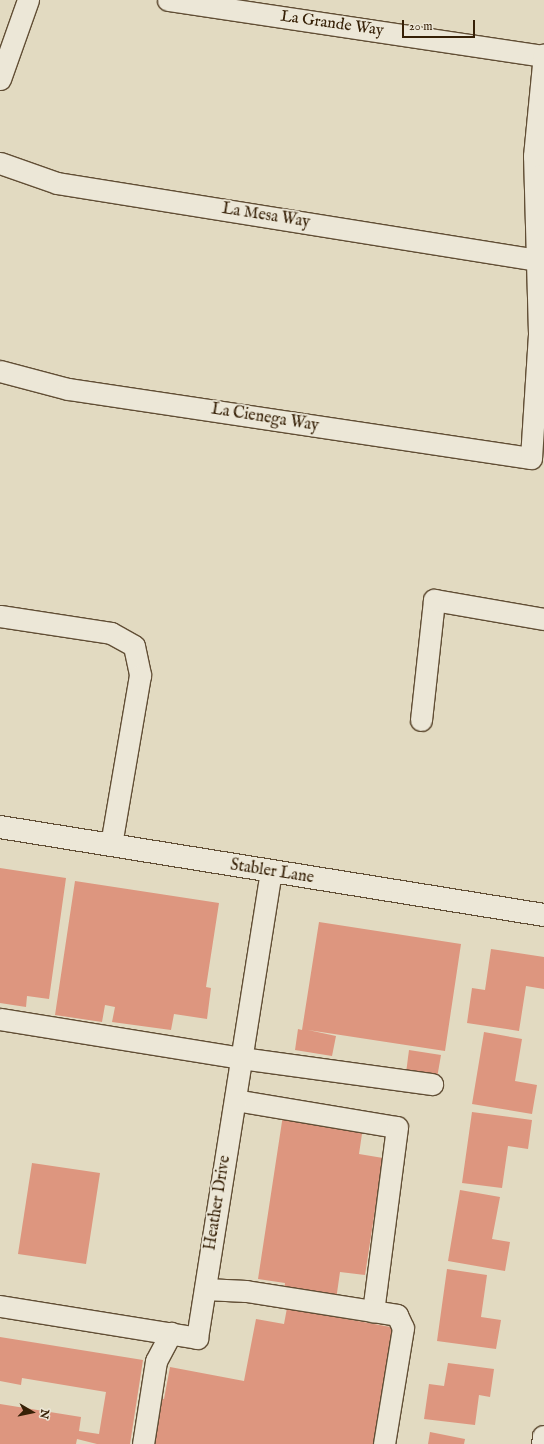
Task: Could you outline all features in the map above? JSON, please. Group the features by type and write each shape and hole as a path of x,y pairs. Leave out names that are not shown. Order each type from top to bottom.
{"street":[{"path":"0,79 28,0"},
{"name":"La Grande Way","path":"168,0 544,55"},
{"path":"534,259 534,156 544,55"},
{"name":"La Mesa Way","path":"0,163 57,183 534,259"},
{"name":"La Cienega Way","path":"0,371 68,389 530,458 538,333 534,259"},
{"path":"421,720 434,600 544,619"},
{"path":"0,616 111,633 134,646 140,675 111,845"},
{"name":"Stabler Lane","path":"0,827 270,872 544,915"},
{"name":"Heather Drive","path":"0,1306 197,1338 270,872"},
{"path":"0,1019 241,1058 432,1084"},
{"path":"235,1100 397,1127 373,1311"},
{"path":"205,1289 246,1291 396,1314 403,1328 384,1444"},
{"path":"143,1444 156,1361 171,1334"},
{"path":"543,1444 544,1437"}],"building":[{"path":"0,868 66,878 49,999 27,996 26,1007 0,1003"},
{"path":"75,881 219,903 206,987 211,988 207,1019 174,1014 171,1030 112,1022 115,1007 105,1005 102,1022 55,1015"},
{"path":"319,922 461,944 445,1051 308,1030 336,1036 332,1056 295,1050 298,1029 302,1030"},
{"path":"491,949 544,957 544,989 526,986 519,1031 467,1023 472,988 485,990"},
{"path":"484,1032 522,1039 515,1081 537,1085 532,1114 472,1104"},
{"path":"409,1050 441,1055 437,1078 406,1073"},
{"path":"472,1112 532,1120 528,1149 508,1146 502,1188 462,1183"},
{"path":"283,1115 363,1127 359,1154 383,1158 365,1275 340,1272 336,1300 284,1291 285,1283 258,1279"},
{"path":"32,1163 100,1173 86,1264 18,1254"},
{"path":"460,1190 500,1197 492,1239 510,1242 505,1271 448,1261"},
{"path":"447,1269 487,1275 481,1317 501,1320 496,1349 437,1341"},
{"path":"287,1308 396,1328 375,1444 148,1444 157,1398 164,1399 170,1367 244,1381 256,1319 284,1324"},
{"path":"0,1337 143,1360 130,1444 97,1444 77,1439 76,1444 0,1444 0,1404 81,1417 79,1431 99,1434 106,1392 22,1378 21,1385 0,1381"},
{"path":"448,1363 494,1369 490,1397 479,1395 475,1425 424,1419 429,1384 444,1386"},
{"path":"430,1432 465,1439 464,1444 428,1444"}]}
